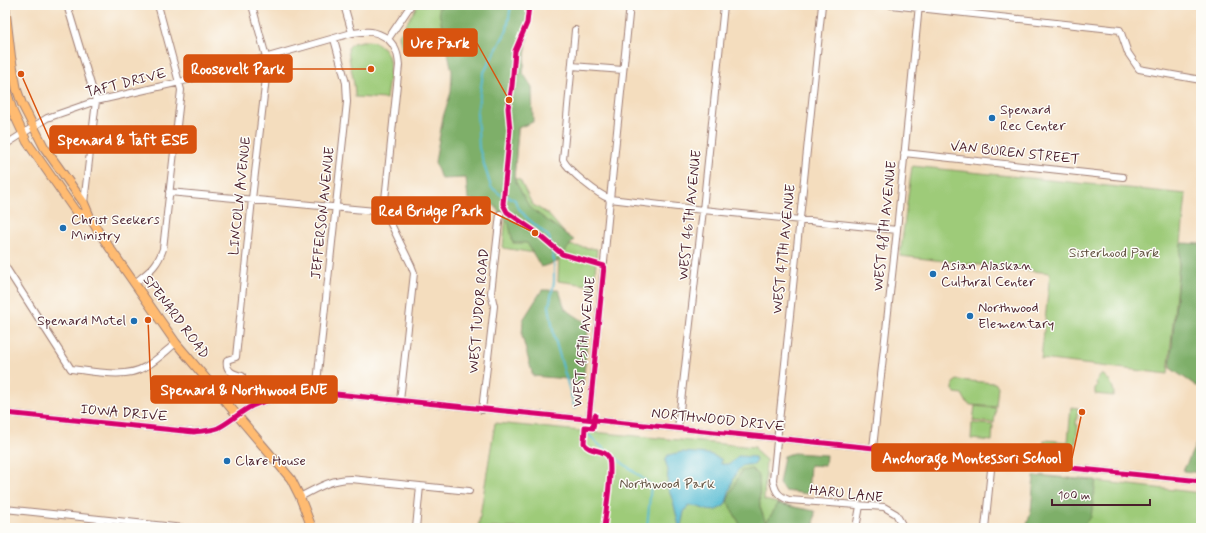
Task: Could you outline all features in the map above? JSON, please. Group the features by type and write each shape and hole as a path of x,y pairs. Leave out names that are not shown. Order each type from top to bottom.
{"main road":[{"name":"SPENARD ROAD","path":"5,6 8,58 22,104 44,147 84,203 90,217 176,342 291,479 312,528"},
{"name":"SPENARD ROAD","path":"5,86 12,112 22,134 34,153 76,212 90,217"}],"street":[{"path":"67,5 96,101 84,203"},
{"path":"135,282 155,267 163,249 181,90 158,5"},
{"name":"LINCOLN AVENUE","path":"242,376 236,375 229,371 226,366 227,360 236,357 267,69 266,57 252,5"},
{"path":"344,5 352,33"},
{"path":"400,401 414,273 386,212 385,200 399,65 398,56 394,46 388,39 411,5"},
{"name":"WEST 45TH AVENUE","path":"589,419 630,5"},
{"name":"WEST 46TH AVENUE","path":"678,428 703,210 724,5"},
{"name":"WEST 47TH AVENUE","path":"778,495 772,480 822,5"},
{"path":"891,5 919,6 948,11 1120,30 1128,53 1139,69 1201,80"},
{"path":"942,5 948,11"},
{"name":"WEST 48TH AVENUE","path":"872,448 897,230 919,6"},
{"name":"TAFT DRIVE","path":"5,144 47,118 96,101 180,82 352,33 368,30 381,34 388,39"},
{"path":"576,30 562,156 564,163 596,192 610,199 897,230"},
{"name":"JEFFERSON AVENUE","path":"316,392 348,94 334,39"},
{"path":"572,66 623,70"},
{"name":"VAN BUREN STREET","path":"904,153 1123,177"},
{"path":"170,192 386,212"},
{"name":"WEST TUDOR ROAD","path":"482,410 494,306 492,293 500,214"},
{"path":"5,266 72,369 124,373 136,371 145,367 176,342"},
{"name":"NORTHWOOD DRIVE","path":"237,415 266,400 283,396 316,392 482,410 589,419 1201,481"},
{"name":"IOWA DRIVE","path":"5,413 194,432 218,428 237,415"},
{"path":"985,528 992,460"},
{"path":"300,497 329,482 340,479 469,491"},
{"path":"416,528 420,486"},
{"name":"HARU LANE","path":"778,495 789,500 884,507 896,514 904,528"},
{"path":"856,528 860,506"},
{"path":"5,509 184,528"}],"green space":[{"path":"418,5 531,5 523,73 514,178 520,180 532,204 548,214 567,236 567,245 597,249 594,286 558,281 559,257 503,248 507,204 493,51 402,50 399,35"},
{"path":"447,5 531,5 523,73 532,87 533,122 518,128 514,178 530,208 574,240 557,262 541,267 527,243 513,243 509,224 494,205 468,199 466,178 441,179 435,162 443,117 451,92 452,71 438,8"},
{"path":"362,41 374,42 381,46 389,59 390,67 386,99 355,97 348,48 353,43"},
{"name":"Sisterhood Park","path":"912,166 1186,194 1168,374 1041,359 1050,273 900,256"},
{"path":"1181,243 1201,244 1201,389 1170,368"},
{"path":"542,290 559,290 565,309 585,322 588,331 583,385 567,379 533,376 522,336 523,320"},
{"path":"1102,374 1111,384 1114,396 1095,394 1095,388 1097,386 1096,381"},
{"path":"957,380 995,383 998,386 996,407 971,405 967,403 962,394 955,393 953,390 953,383"},
{"path":"975,406 996,408 994,423 973,421"},
{"path":"1071,407 1078,408 1076,442 1073,447 1072,455 1043,452 1044,440 1068,442"},
{"name":"Northwood Park","path":"495,423 755,447 758,453 766,460 764,500 795,507 792,528 478,528"},
{"path":"972,423 993,425 992,441 971,439"},
{"path":"1201,430 1201,473 1183,471 1197,442"},
{"path":"793,453 826,455 825,466 810,465 808,494 785,491 779,484 784,456"},
{"path":"752,469 759,477 760,507 766,523 778,504 815,511 814,528 742,528 727,501 741,471"},
{"path":"1041,475 1201,493 1201,528 1036,528"},
{"path":"1034,476 1096,480 1091,517 1080,528 1026,528 1031,511"}],"water":[{"path":"682,452 709,454 721,459 721,464 730,464 738,456 755,457 756,462 754,465 742,466 738,470 733,479 725,505 719,509 710,511 698,507 688,506 684,512 681,526 679,526 673,501 667,486 668,470 665,460 668,455"}],"waterway":[{"path":"501,195 491,187 479,148 477,112 483,74 507,30 511,5"},
{"path":"507,196 515,200 517,206 526,217 549,237 554,260 554,282 549,306 554,336 575,409"},
{"path":"586,432 598,444 651,485 647,528"}],"cycle path":[{"path":"529,5 527,23 515,51 512,86 508,108 510,130 503,204 507,212 536,232 562,254 604,266 589,419"},
{"path":"5,413 194,432 218,428 248,408 268,400 316,392 1201,481"},
{"path":"595,415 593,428 585,427 584,443 589,448 602,452 608,456 610,461 610,479 604,528"}],"place":[{"name":"Roosevelt Park","path":"371,69"},
{"name":"Spenard & Taft ESE","path":"21,74"},
{"name":"Ure Park","path":"509,100"},
{"name":"Spenard Rec Center","path":"992,118"},
{"name":"Christ Seekers Ministry","path":"63,228"},
{"name":"Red Bridge Park","path":"535,233"},
{"name":"Asian Alaskan Cultural Center","path":"933,274"},
{"name":"Northwood Elementary","path":"970,316"},
{"name":"Spenard & Northwood ENE","path":"148,320"},
{"name":"Spenard Motel","path":"134,321"},
{"name":"Anchorage Montessori School","path":"1082,412"},
{"name":"Clare House","path":"227,461"}]}
